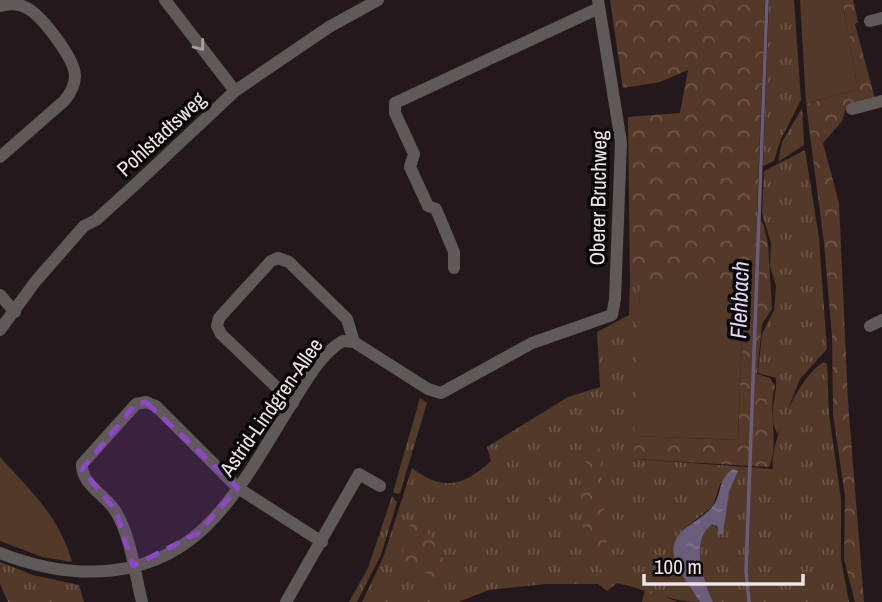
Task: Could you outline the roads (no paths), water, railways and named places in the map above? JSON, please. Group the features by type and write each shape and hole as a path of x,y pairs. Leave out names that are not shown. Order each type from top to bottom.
{"street":[{"path":"164,0 235,91"},
{"name":"Pohlstadtsweg","path":"0,330 36,282 84,226 96,220 235,91 329,26 351,18 378,0"},
{"path":"454,268 454,252 436,209 428,206 410,167 414,154 395,113 395,103 598,4"},
{"name":"Oberer Bruchweg","path":"598,4 621,142 615,299 611,315"},
{"path":"0,6 19,5 37,16 73,64 75,80 64,101 0,157"},
{"path":"852,109 882,101"},
{"path":"293,403 221,334 217,326 219,318 271,261 278,258 289,262 347,319 354,342"},
{"path":"0,295 15,313"},
{"name":"Astrid-Lindgren-Allee","path":"0,553 67,573 102,573 158,558 190,539 214,518 238,488 293,403 337,345 347,340 428,389 441,393 532,343 611,315"},
{"path":"142,602 116,511 86,480 82,469 82,464 136,404 146,402 156,406 238,488 322,542"},
{"path":"286,602 359,474 380,486"}],"water":[{"path":"733,469 738,471 729,492 723,533 719,535 717,526 712,524 701,540 702,572 713,602 700,602 677,565 674,545 687,527 713,506 722,481"}],"waterway":[{"name":"Flehbach","path":"749,602 746,571 767,0"}]}
